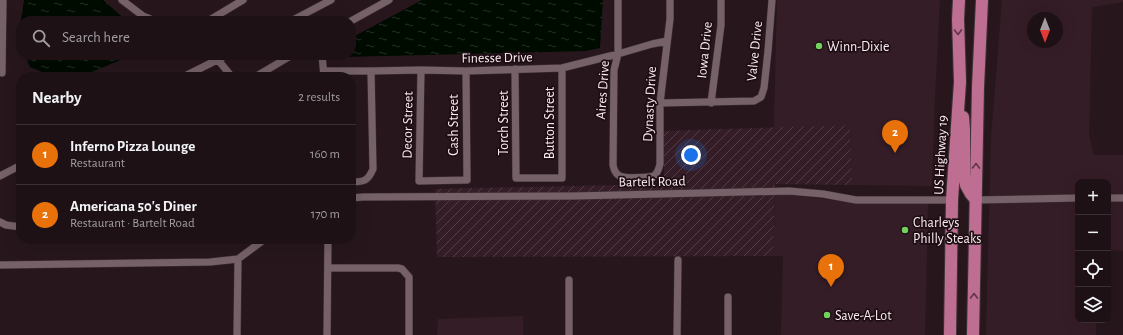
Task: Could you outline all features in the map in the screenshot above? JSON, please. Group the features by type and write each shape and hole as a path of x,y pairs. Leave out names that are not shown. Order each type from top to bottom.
{"highway":[{"name":"US Highway 19","path":"950,335 952,200 960,82 958,19 959,0"},
{"path":"973,335 978,87 982,0"},
{"path":"960,82 964,130 964,176 966,185 976,200"}],"street":[{"path":"2,73 3,0"},
{"path":"122,0 143,16"},
{"path":"216,16 243,0"},
{"path":"301,16 331,0"},
{"path":"356,19 389,0"},
{"name":"Aires Drive","path":"618,0 618,54 614,70 613,165 614,170 622,177"},
{"name":"Dynasty Drive","path":"622,177 651,177 659,170 660,103 670,19 670,0"},
{"name":"Iowa Drive","path":"711,103 721,25 721,0"},
{"name":"Valve Drive","path":"711,103 754,101 761,97 764,88 772,0"},
{"name":"Finesse Drive","path":"355,72 562,68 667,41"},
{"path":"191,72 211,60"},
{"path":"218,60 228,72"},
{"path":"263,72 284,60"},
{"path":"323,60 324,72"},
{"name":"Button Street","path":"516,178 562,178 562,68"},
{"name":"Torch Street","path":"516,69 516,178"},
{"name":"Decor Street","path":"421,70 419,181 467,180"},
{"path":"356,182 361,182 367,179 373,169 371,71"},
{"name":"Cash Street","path":"466,71 467,180"},
{"path":"660,103 711,103"},
{"path":"0,176 16,168"},
{"name":"Bartelt Road","path":"356,198 574,196 789,191 823,194 856,200 952,200"},
{"path":"976,200 1075,198"},
{"path":"1111,198 1123,198"},
{"path":"0,222 6,225 16,226"},
{"path":"0,265 210,262 238,259 258,244"},
{"path":"327,335 328,244"},
{"path":"237,335 238,259"},
{"path":"677,335 678,260"},
{"path":"328,268 398,268 402,270 408,277 409,282 409,335"},
{"path":"569,280 569,335"},
{"path":"728,297 728,335"}],"shaded area":[{"path":"777,0 940,0 932,186 852,185 850,125 776,128 774,126"},
{"path":"1002,0 1123,0 1123,2 1092,7 1089,135 1094,155 1123,155 1123,251 1111,250 1111,179 1075,179 1075,323 1096,323 1096,335 986,335 991,138"},
{"path":"850,125 852,185 775,184 773,256 437,257 435,189 664,184 664,131"},
{"path":"775,193 850,202 928,204 925,335 781,335 783,256 773,256"},
{"path":"523,316 523,335 437,335 438,319"}],"water":[{"path":"24,0 103,0 121,16 21,16"},
{"path":"422,0 603,0 600,48 586,51 356,57 356,35"},
{"path":"27,60 121,60 91,72 42,72 30,67"}],"place":[{"name":"Winn-Dixie","path":"819,46"},
{"name":"Americana 50's Diner","path":"895,153"},
{"name":"Charleys Philly Steaks","path":"905,230"},
{"name":"Inferno Pizza Lounge","path":"831,287"},
{"name":"Save-A-Lot","path":"827,315"}]}
